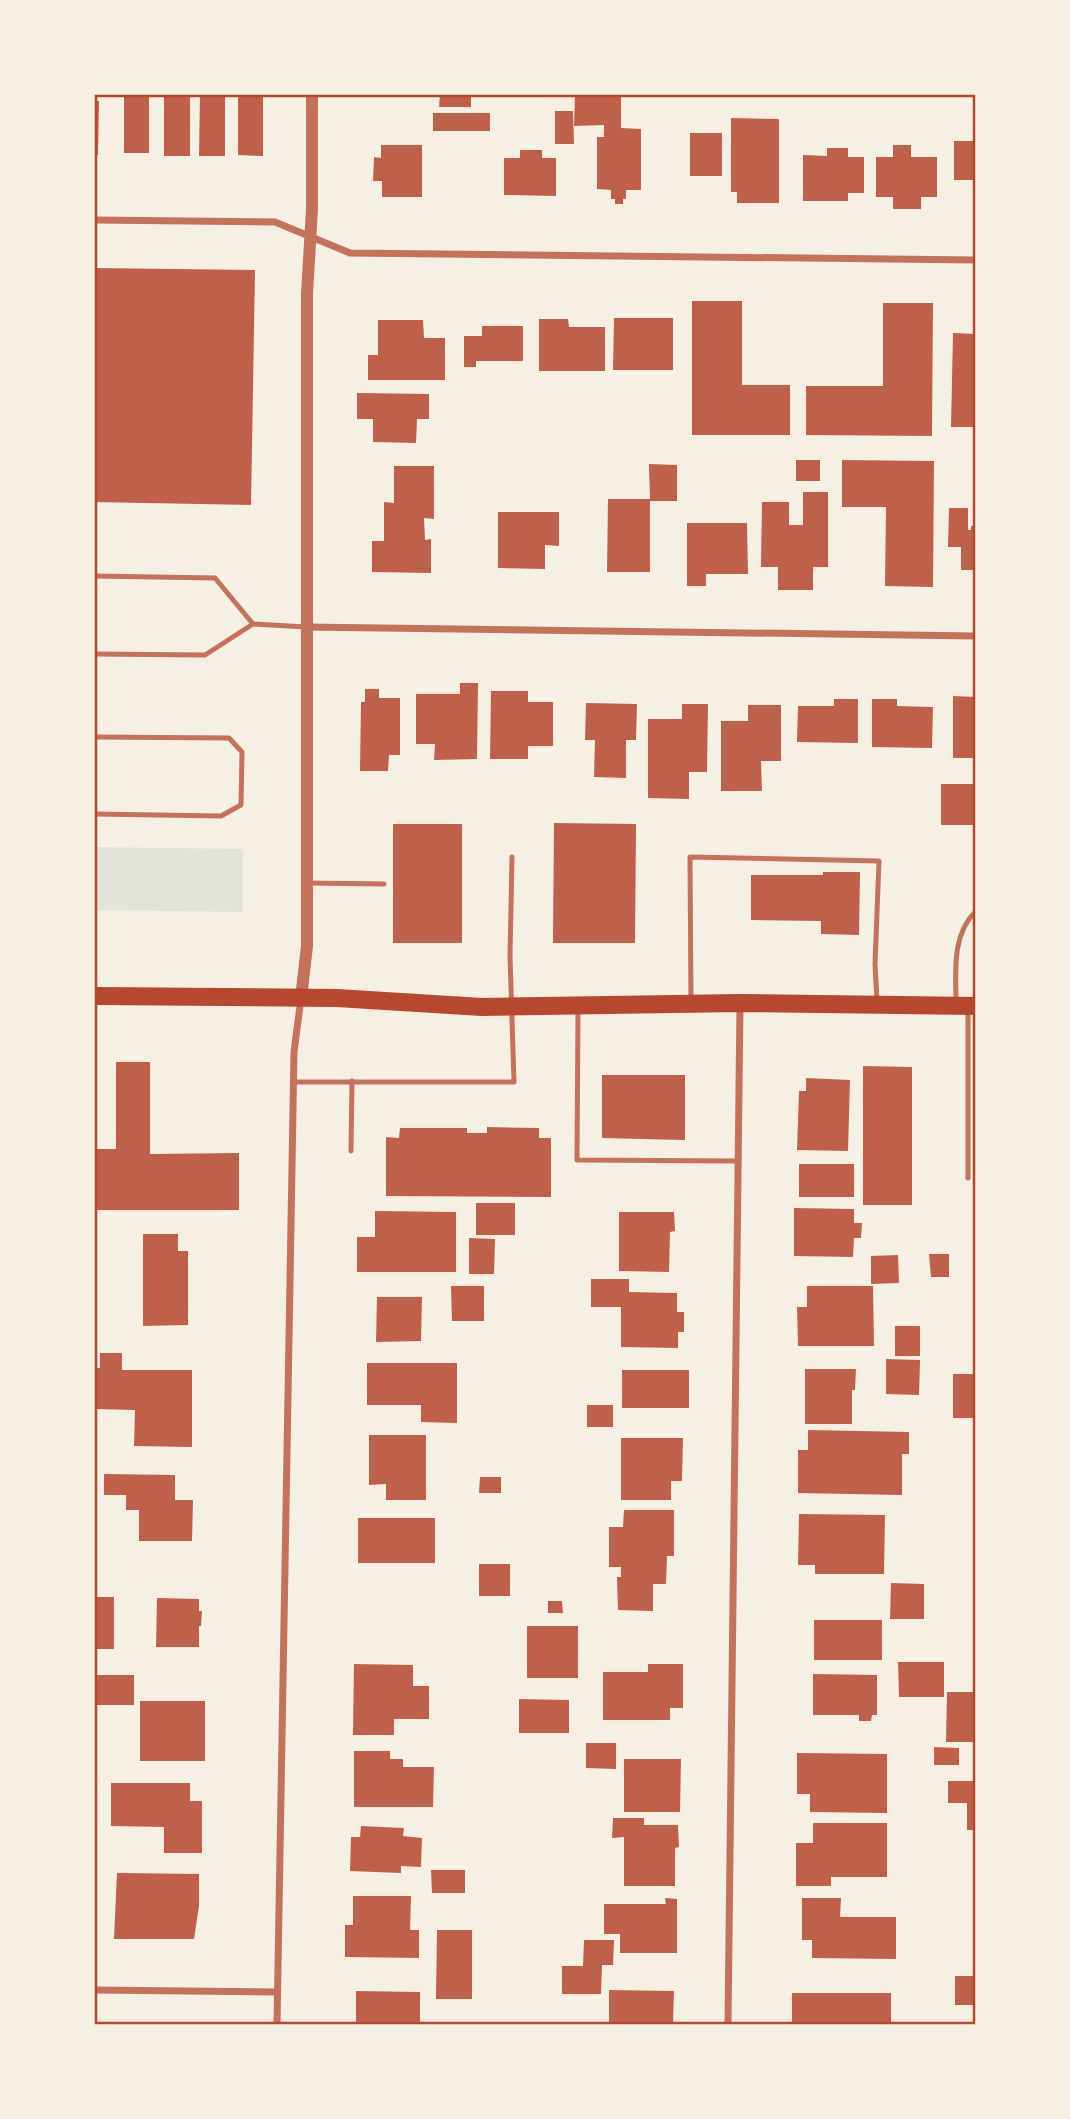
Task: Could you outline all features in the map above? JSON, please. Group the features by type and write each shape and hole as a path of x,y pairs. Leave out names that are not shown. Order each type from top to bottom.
{"main road":[{"path":"94,996 300,998 514,1006 740,1003 967,1006"}],"street":[{"path":"277,2025 293,1082 307,946 307,308 312,94"},
{"path":"94,220 275,222 350,253 975,260"},
{"path":"306,627 975,636"},
{"path":"728,2025 740,1003"},
{"path":"94,1990 277,1992"}],"lane":[{"path":"94,576 215,578 253,624"},
{"path":"94,654 205,655 253,624 306,627"},
{"path":"94,737 229,737 242,752 242,805 221,816 94,814"},
{"path":"293,1082 514,1082 514,1006 510,956 512,857"},
{"path":"691,1004 690,857 879,861 876,964 878,1005"},
{"path":"306,883 384,884"},
{"path":"968,1178 967,1006 956,962 960,934 975,911"},
{"path":"578,1006 577,1160 738,1161"},
{"path":"351,1151 352,1081"}],"shaded area":[{"path":"95,847 243,849 243,912 95,910"}],"building":[{"path":"124,94 149,94 149,153 124,153"},
{"path":"164,94 190,94 190,156 164,156"},
{"path":"200,94 225,94 225,156 199,156"},
{"path":"238,94 263,94 263,156 238,155"},
{"path":"440,94 471,94 471,107 439,107"},
{"path":"575,94 621,96 621,128 641,129 641,190 626,190 623,204 615,204 615,199 611,199 611,190 597,189 597,137 604,137 604,125 574,126"},
{"path":"94,101 99,101 98,155 94,155"},
{"path":"555,111 573,111 574,144 555,144"},
{"path":"433,113 490,113 490,131 433,131"},
{"path":"731,118 779,119 779,203 737,203 737,192 731,192"},
{"path":"690,133 722,133 722,176 690,176"},
{"path":"954,141 973,141 973,148 976,148 976,201 973,201 973,180 954,180"},
{"path":"381,145 422,145 422,197 382,197 382,181 373,181 374,157 381,158"},
{"path":"893,145 911,145 911,157 937,157 937,197 921,197 921,209 893,209 893,197 876,197 876,157 893,157"},
{"path":"827,148 848,148 848,157 864,157 864,193 848,193 848,201 803,201 803,155 827,156"},
{"path":"520,150 542,150 542,158 556,158 556,196 504,195 504,158 520,158"},
{"path":"94,268 255,270 251,505 94,502"},
{"path":"692,301 742,301 742,385 790,385 790,435 692,435"},
{"path":"883,303 933,303 932,436 806,435 806,386 883,386"},
{"path":"614,318 673,318 673,370 613,370"},
{"path":"539,319 568,319 569,327 605,327 605,371 539,371"},
{"path":"378,320 423,320 424,338 445,338 445,380 368,380 368,355 378,355"},
{"path":"482,326 523,326 523,361 476,361 476,367 464,367 464,336 482,336"},
{"path":"953,333 976,334 976,427 951,427"},
{"path":"357,393 429,394 429,419 417,419 416,443 373,442 373,419 357,419"},
{"path":"796,460 820,460 820,481 796,481"},
{"path":"842,460 934,461 933,587 885,586 886,507 842,507"},
{"path":"649,464 677,465 677,501 650,501 650,572 607,572 608,499 650,499"},
{"path":"394,466 434,466 434,519 424,518 425,540 431,539 431,573 372,572 372,541 384,541 384,502 394,503"},
{"path":"803,492 828,492 828,567 813,567 813,590 778,590 778,567 761,567 762,502 789,502 789,525 803,525"},
{"path":"949,508 968,508 968,530 971,530 971,526 976,526 976,570 961,570 961,547 948,547"},
{"path":"498,512 559,512 559,546 545,545 545,569 498,568"},
{"path":"687,523 747,523 748,574 706,574 706,586 687,586"},
{"path":"460,683 478,683 477,759 434,760 435,744 416,744 416,694 460,694"},
{"path":"365,689 379,689 379,698 400,698 400,755 389,755 388,771 360,771 361,702 365,702"},
{"path":"491,691 528,691 528,702 553,702 553,746 528,746 528,759 490,759"},
{"path":"953,696 976,697 976,758 953,758"},
{"path":"834,699 858,699 858,743 797,742 798,706 834,706"},
{"path":"872,699 897,699 897,706 933,707 932,748 872,747"},
{"path":"586,703 637,704 636,740 626,740 626,778 594,777 595,740 585,740"},
{"path":"682,704 708,704 707,772 689,772 689,799 648,798 648,719 682,719"},
{"path":"748,705 781,705 781,761 761,761 762,791 721,791 721,721 748,721"},
{"path":"941,784 976,784 976,825 941,825"},
{"path":"554,823 636,824 635,943 553,943"},
{"path":"393,824 462,824 462,943 393,943"},
{"path":"823,872 860,872 859,935 821,934 821,921 751,920 751,875 823,875"},
{"path":"116,1062 150,1062 150,1154 239,1153 239,1210 94,1210 94,1149 116,1149"},
{"path":"863,1066 912,1067 912,1205 863,1205"},
{"path":"602,1075 685,1075 685,1140 602,1138"},
{"path":"806,1078 850,1080 848,1151 797,1150 799,1091 806,1091"},
{"path":"487,1127 539,1128 539,1138 551,1138 551,1197 386,1196 386,1137 399,1138 400,1128 467,1128 467,1133 487,1133"},
{"path":"799,1164 854,1164 854,1197 799,1197"},
{"path":"476,1203 515,1203 515,1235 476,1235"},
{"path":"794,1208 854,1209 854,1223 862,1223 861,1238 854,1238 853,1257 794,1256"},
{"path":"375,1211 456,1212 456,1272 357,1272 357,1237 375,1237"},
{"path":"619,1212 674,1212 675,1231 670,1232 669,1272 619,1271"},
{"path":"143,1234 178,1234 178,1251 188,1251 188,1325 143,1326"},
{"path":"469,1238 495,1239 494,1274 469,1274"},
{"path":"929,1254 949,1254 949,1277 931,1277"},
{"path":"898,1255 899,1283 871,1284 871,1256"},
{"path":"591,1279 629,1279 629,1292 677,1293 677,1312 684,1312 684,1332 678,1332 678,1348 621,1347 621,1307 591,1307"},
{"path":"451,1286 484,1286 484,1321 452,1321"},
{"path":"807,1286 873,1286 874,1346 798,1346 797,1307 807,1307"},
{"path":"377,1297 422,1297 421,1341 376,1342"},
{"path":"895,1326 920,1326 920,1356 895,1356"},
{"path":"100,1353 122,1353 122,1370 192,1370 192,1447 134,1446 135,1410 94,1409 94,1368 100,1368"},
{"path":"886,1359 920,1360 919,1395 886,1394"},
{"path":"367,1363 457,1363 457,1423 421,1422 421,1405 367,1405"},
{"path":"805,1369 856,1369 855,1390 852,1390 852,1424 805,1424"},
{"path":"622,1370 689,1370 689,1408 622,1408"},
{"path":"953,1374 976,1374 976,1418 953,1418"},
{"path":"587,1405 613,1405 613,1427 587,1427"},
{"path":"808,1430 909,1432 909,1454 902,1454 902,1495 798,1493 798,1450 808,1450"},
{"path":"369,1435 426,1435 426,1500 386,1500 386,1484 369,1485"},
{"path":"621,1438 683,1438 682,1481 671,1481 671,1500 621,1500"},
{"path":"104,1474 175,1475 175,1500 193,1500 192,1541 139,1541 139,1510 126,1510 126,1495 104,1495"},
{"path":"480,1477 501,1477 501,1493 479,1493"},
{"path":"624,1510 674,1510 674,1556 667,1556 666,1584 653,1584 653,1611 618,1610 617,1577 621,1577 621,1567 609,1567 609,1527 623,1527"},
{"path":"799,1514 885,1515 884,1574 815,1574 815,1565 798,1565"},
{"path":"358,1518 435,1518 435,1563 358,1563"},
{"path":"479,1564 510,1564 510,1596 479,1596"},
{"path":"891,1583 924,1584 924,1619 890,1619"},
{"path":"94,1597 114,1597 114,1649 94,1649"},
{"path":"157,1598 199,1599 199,1611 202,1611 199,1647 156,1647"},
{"path":"548,1601 562,1601 563,1613 548,1613"},
{"path":"814,1620 882,1620 882,1660 814,1660"},
{"path":"527,1626 578,1626 578,1678 527,1678"},
{"path":"898,1662 944,1662 944,1697 899,1697"},
{"path":"354,1664 413,1665 413,1686 429,1686 429,1719 394,1719 394,1735 353,1735"},
{"path":"648,1664 683,1664 683,1708 670,1708 670,1720 603,1720 603,1672 648,1672"},
{"path":"813,1674 877,1675 877,1715 872,1715 871,1721 859,1721 859,1715 813,1715"},
{"path":"94,1675 134,1675 134,1705 94,1705"},
{"path":"947,1692 976,1692 976,1742 946,1742"},
{"path":"519,1699 569,1700 569,1733 519,1733"},
{"path":"140,1701 205,1701 205,1761 140,1761"},
{"path":"586,1743 616,1743 616,1769 586,1768"},
{"path":"934,1747 959,1748 959,1765 934,1765"},
{"path":"354,1751 390,1751 390,1759 403,1759 403,1767 434,1767 433,1807 354,1807"},
{"path":"797,1753 887,1754 887,1813 810,1812 810,1794 797,1794"},
{"path":"624,1759 681,1759 680,1812 624,1812"},
{"path":"948,1781 976,1781 976,1830 967,1830 967,1803 948,1803"},
{"path":"111,1783 190,1783 190,1801 202,1801 202,1853 164,1853 164,1827 111,1826"},
{"path":"613,1818 644,1818 644,1825 678,1825 675,1886 624,1886 624,1837 612,1838"},
{"path":"813,1823 887,1823 887,1877 831,1877 831,1886 796,1886 796,1843 813,1843"},
{"path":"361,1826 404,1828 403,1836 422,1838 421,1867 401,1866 401,1873 350,1871 351,1837 360,1837"},
{"path":"431,1870 465,1870 465,1893 432,1893"},
{"path":"117,1873 199,1874 199,1906 194,1939 114,1939"},
{"path":"353,1896 411,1896 410,1930 419,1930 419,1958 345,1957 345,1925 353,1925"},
{"path":"665,1898 677,1899 677,1953 620,1953 620,1934 604,1934 604,1904 666,1904"},
{"path":"802,1898 841,1898 840,1917 896,1917 896,1959 812,1958 812,1940 802,1940"},
{"path":"437,1930 472,1930 472,1999 436,1999"},
{"path":"584,1940 614,1940 613,1965 602,1965 601,1994 562,1994 562,1966 583,1966"},
{"path":"955,1976 976,1976 976,2005 955,2005"},
{"path":"609,1990 674,1991 673,2024 609,2024"},
{"path":"356,1991 420,1992 420,2024 356,2024"},
{"path":"792,1993 891,1993 891,2024 792,2024"}]}
